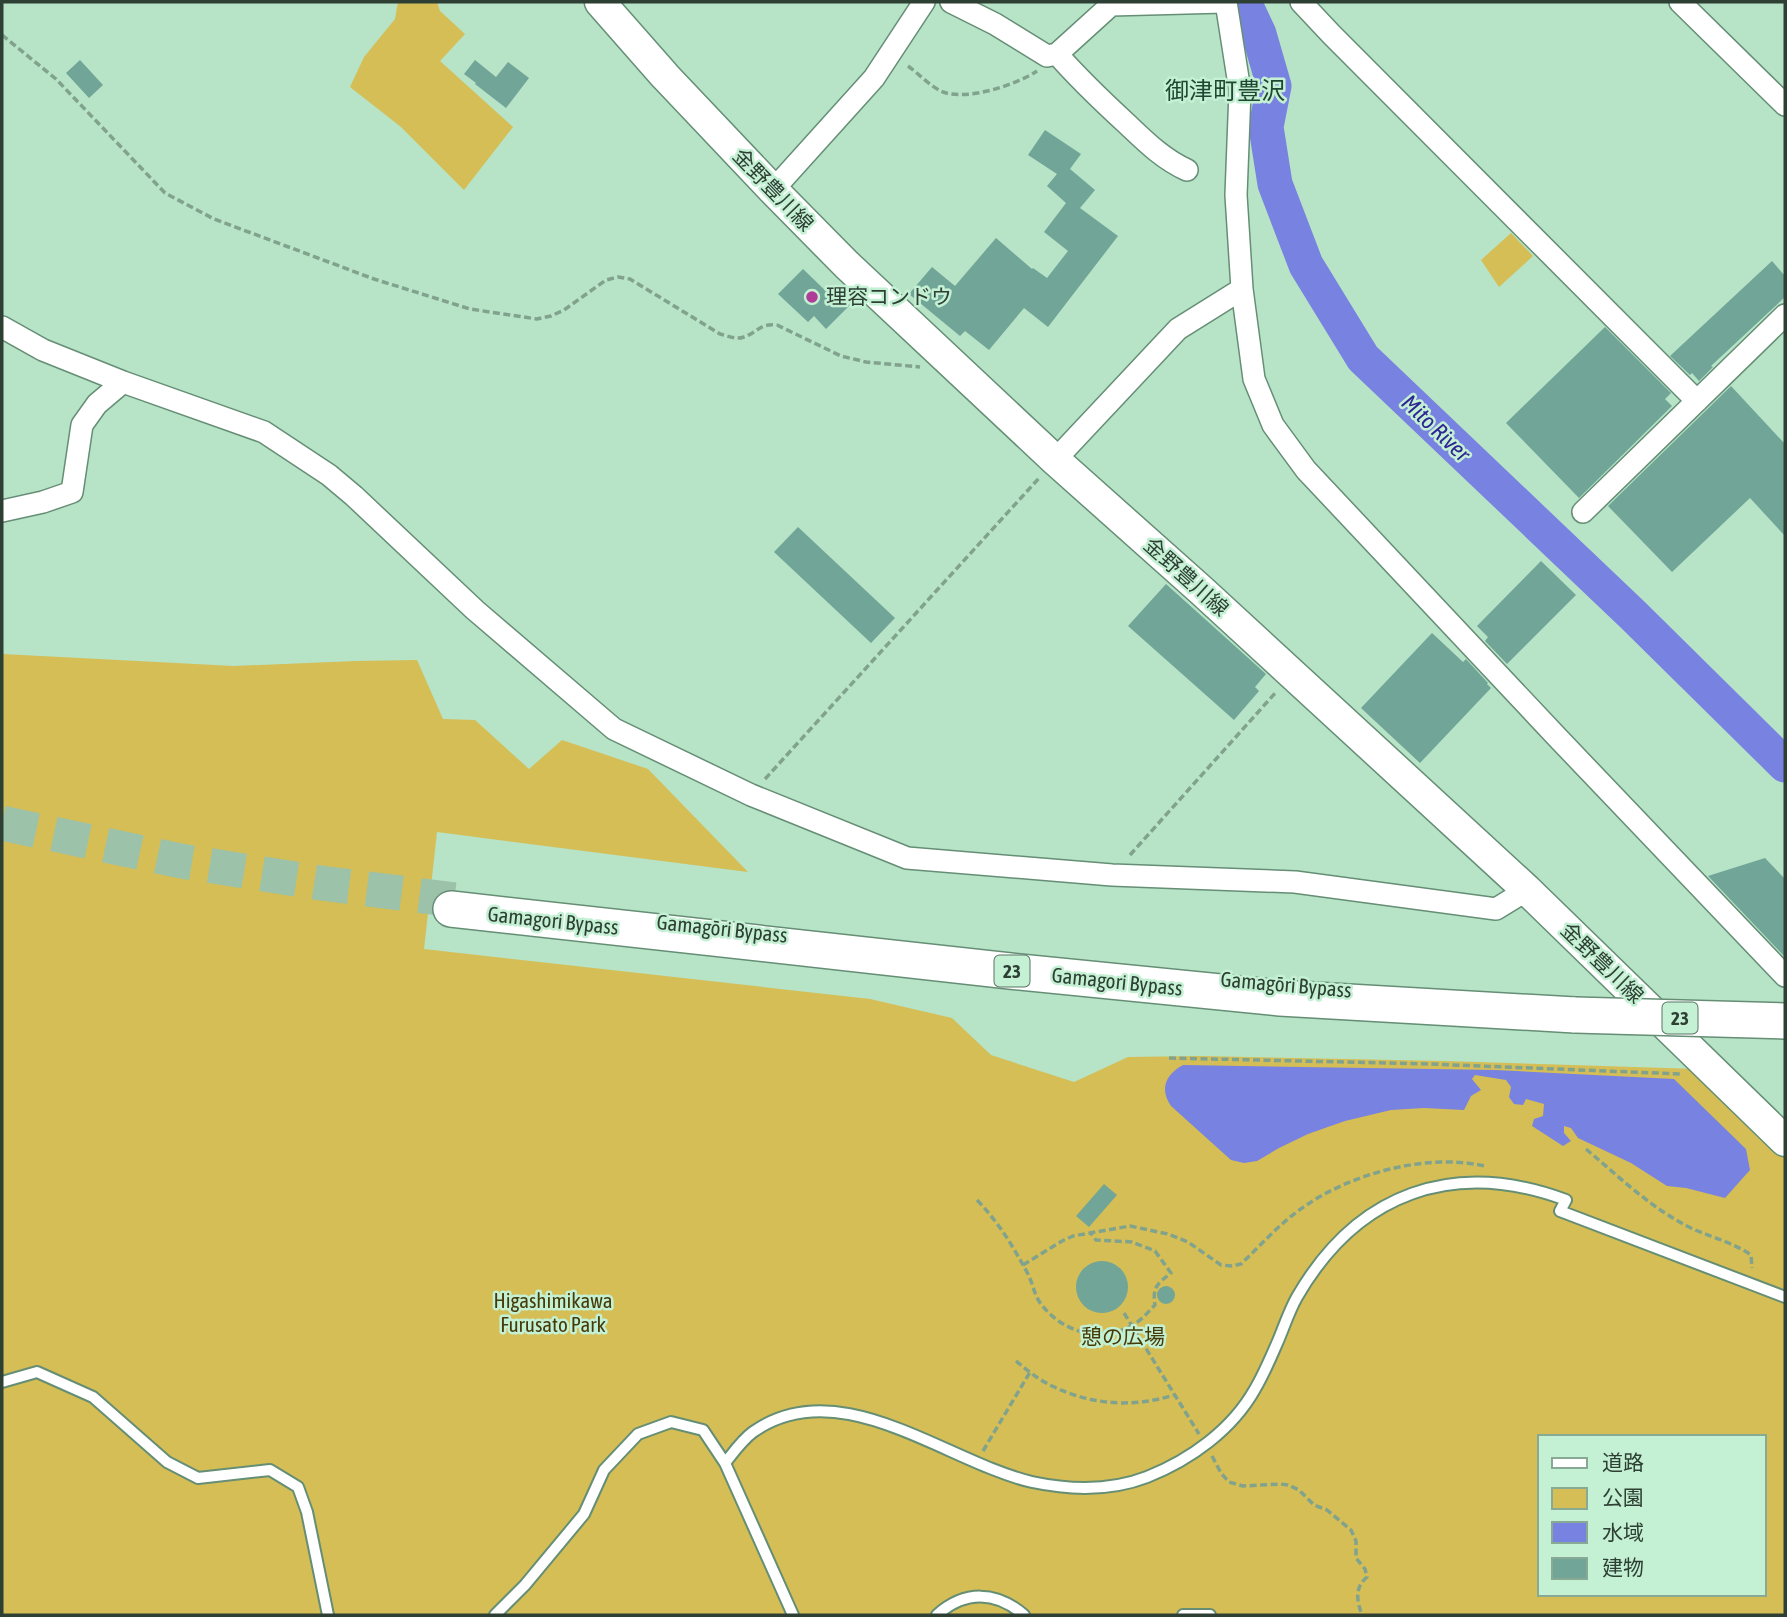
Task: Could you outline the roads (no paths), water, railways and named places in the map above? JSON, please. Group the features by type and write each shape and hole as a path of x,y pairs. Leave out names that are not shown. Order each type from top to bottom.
{"highway":[{"name":"Gamagōri Bypass","path":"453,905 1244,982 1575,1010 1785,1013"},
{"name":"23","path":"1575,1010 1785,1021"}],"main road":[{"name":"金野豊川線","path":"600,2 665,76 847,265 1055,460 1527,890 1785,1141"}],"street":[{"path":"773,190 874,79 923,2"},
{"path":"951,2 995,24 1047,56 1057,54 1111,5 1225,2 1240,91 1236,195 1241,289 1254,379 1273,425 1306,470 1785,976"},
{"path":"1301,2 1697,401"},
{"path":"1680,2 1785,105"},
{"path":"1057,54 1085,85 1142,138 1169,162 1187,170"},
{"path":"1055,460 1178,328 1241,289"},
{"path":"1583,512 1785,315"},
{"path":"2,327 43,350 123,382 264,432 329,475 475,610 614,729 751,795 907,858 1112,875 1295,882 1496,909 1527,890"},
{"path":"2,511 72,492 82,425 97,404 123,382"}],"lane":[{"path":"725,1463 752,1433 776,1420 800,1413 830,1411 867,1418 1031,1481 1083,1488 1113,1486 1146,1477 1205,1445 1234,1419 1255,1390 1295,1299 1321,1262 1349,1231 1373,1213 1408,1195 1442,1184 1477,1182 1545,1192 1566,1200 1560,1211 1785,1297"},
{"path":"2,1382 37,1372 93,1397 167,1462 198,1478 271,1470 298,1487 307,1512 328,1615"},
{"path":"495,1615 525,1586 584,1514 604,1470 638,1434 671,1422 703,1430 725,1463 793,1615"},
{"path":"937,1615 948,1605 962,1599 982,1596 998,1598 1024,1615"},
{"path":"1183,1615 1210,1615"}],"water":[{"path":"1183,1065 1496,1070 1674,1079 1746,1149 1750,1170 1725,1198 1667,1186 1631,1163 1578,1138 1571,1128 1564,1126 1564,1133 1571,1141 1563,1146 1532,1126 1534,1119 1543,1116 1544,1104 1526,1099 1523,1105 1514,1104 1509,1097 1511,1087 1506,1080 1475,1075 1472,1079 1481,1090 1471,1096 1464,1110 1391,1110 1345,1121 1308,1134 1257,1161 1244,1163 1231,1160 1167,1100 1166,1082 1172,1073"}],"waterway":[{"name":"Mito River","path":"1244,2 1259,34 1274,86 1266,127 1275,184 1306,265 1363,358 1633,615 1785,765"}],"tunnel":[{"path":"2,823 181,861 455,900"}],"place":[{"name":"理容コンドウ","path":"812,297"}],"district":[{"name":"御津町豊沢","path":"1225,91"}],"park label":[{"name":"Higashimikawa Furusato Park","path":"553,1313"},
{"name":"憩の広場","path":"1123,1337"}]}
